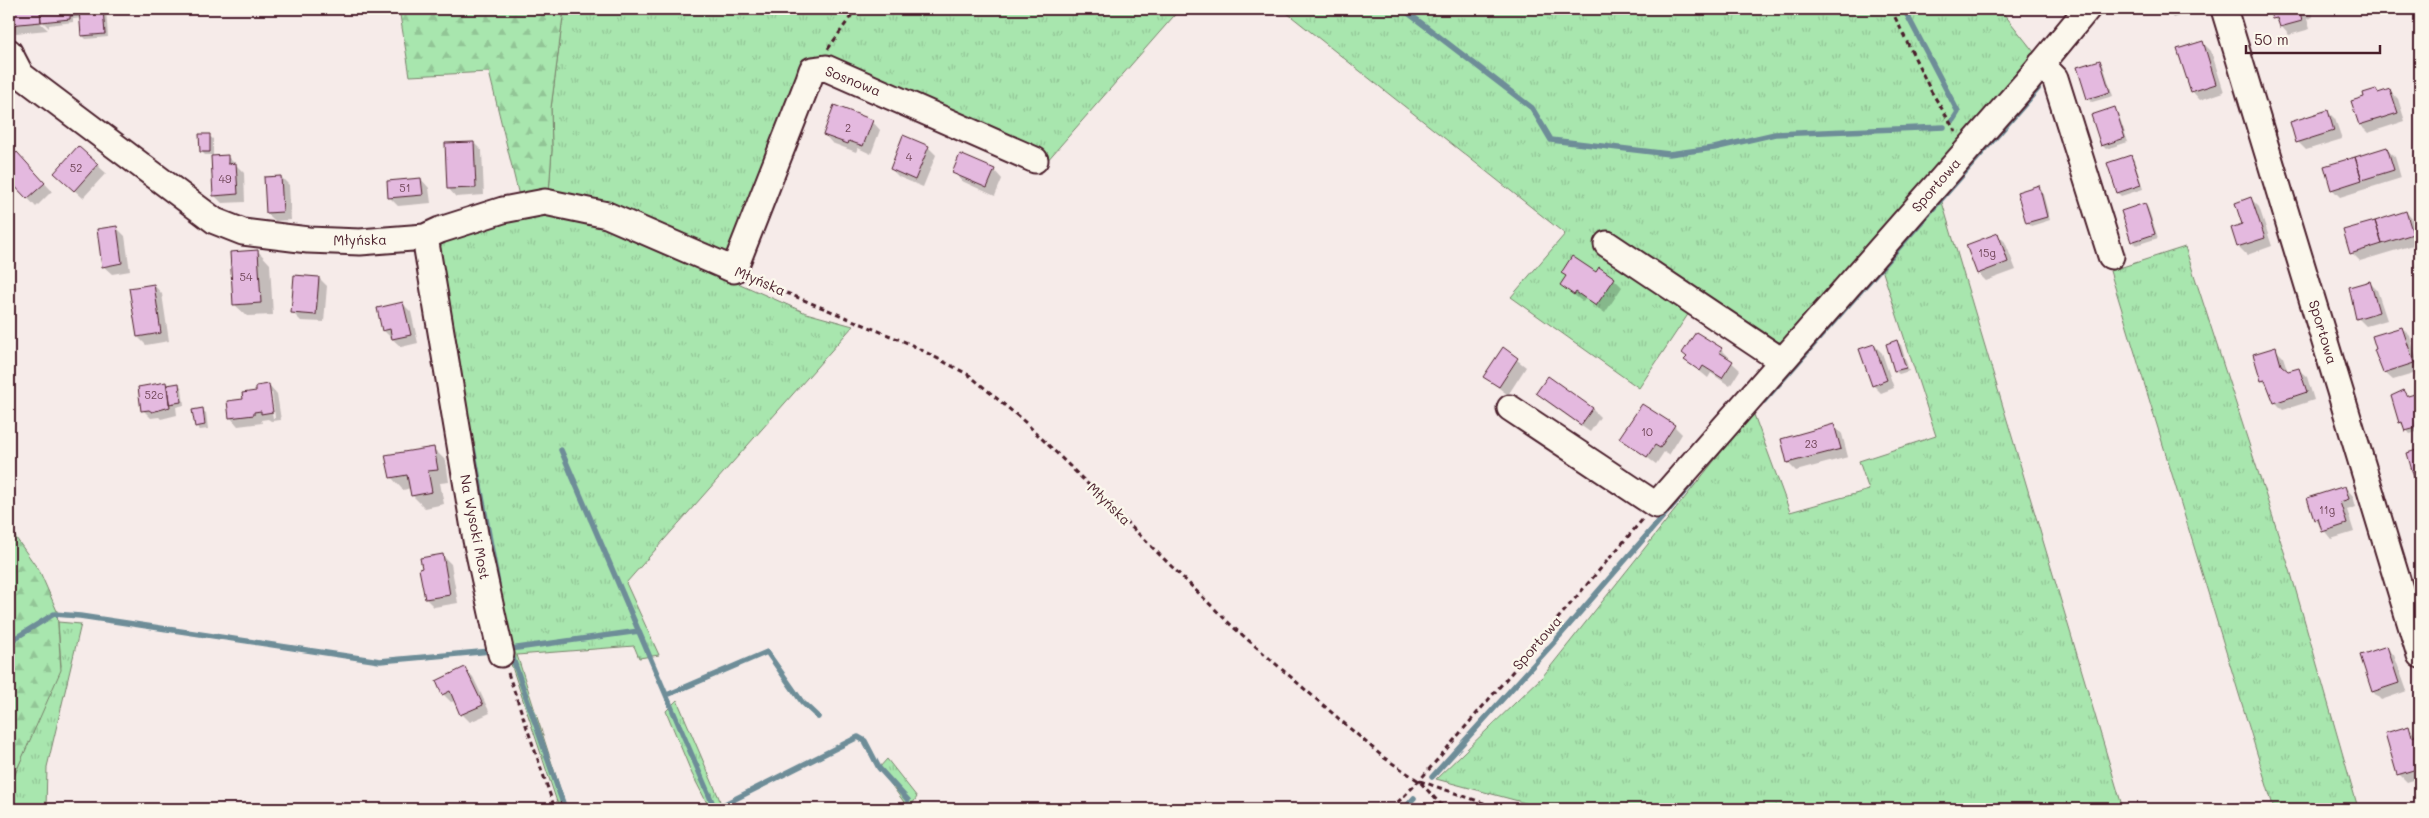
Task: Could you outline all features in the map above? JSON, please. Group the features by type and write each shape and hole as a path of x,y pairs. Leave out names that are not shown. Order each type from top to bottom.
{"street":[{"name":"Sportowa","path":"1656,505 2042,64 2087,9"},
{"name":"Sportowa","path":"2224,9 2420,655"},
{"name":"Młyńska","path":"9,52 21,75 216,221 242,232 308,240 360,242 425,237 440,230 503,210 545,202 607,216 734,270"},
{"path":"2042,64 2055,78 2111,256"},
{"name":"Sosnowa","path":"734,270 812,70 826,68 1035,160"},
{"name":"Na Wysoki Most","path":"425,237 476,540 501,654"},
{"path":"1607,244 1782,360"},
{"path":"1510,408 1656,505"}],"path":[{"path":"812,70 856,9"},
{"path":"1891,9 1931,91 1955,131 1970,146"},
{"name":"Młyńska","path":"734,270 910,344 969,375 1026,423 1232,626 1382,757 1419,781"},
{"name":"Sportowa","path":"1391,809 1419,781 1656,505"},
{"path":"501,654 555,809"},
{"path":"1419,781 1445,809"},
{"path":"1419,781 1501,809"}],"green space":[{"path":"399,9 564,9 551,108 552,150 549,193 520,200 489,72 410,76"},
{"path":"564,9 1180,9 1039,170 830,62 730,256 549,193 552,150 551,108"},
{"path":"1282,9 2000,9 2034,52 1789,341 1768,343 1699,298 1639,388 1511,297 1565,234"},
{"path":"1942,202 2123,809 1548,809 1436,779 1543,676 1753,412 1790,512 1869,490 1859,461 1936,436 1881,266"},
{"path":"563,212 647,243 806,313 853,326 626,583 659,655 639,658 634,646 517,655 565,804 557,802 508,655 432,250 444,240 506,218"},
{"path":"2185,247 2290,570 2358,808 2274,809 2110,271"},
{"path":"9,528 40,572 57,611 61,670 15,774 9,793"},
{"path":"58,622 81,624 47,767 46,809 9,809 9,793 15,774 61,666"},
{"path":"677,700 722,809 710,809 692,774 666,711"},
{"path":"887,759 917,797 909,809 879,768"}],"building":[{"path":"9,9 40,9 41,22 9,25"},
{"path":"40,9 79,9 80,15 70,16 70,19 41,22"},
{"path":"79,9 103,9 105,34 81,36"},
{"path":"2269,9 2305,9 2300,11 2302,21 2280,27 2277,18 2272,19"},
{"path":"2203,41 2216,84 2191,92 2177,49"},
{"path":"2100,60 2110,92 2087,99 2077,67"},
{"path":"2376,89 2378,93 2390,89 2398,113 2359,125 2351,101 2364,97 2363,93"},
{"path":"834,105 873,120 863,146 849,141 848,144 823,135"},
{"path":"2115,107 2125,138 2101,146 2091,115"},
{"path":"2328,110 2334,131 2296,143 2290,122"},
{"path":"199,134 210,134 210,152 200,152"},
{"path":"903,135 929,146 915,180 890,169"},
{"path":"474,142 476,188 447,189 445,143"},
{"path":"78,146 98,164 74,191 54,173"},
{"path":"2387,147 2394,170 2362,180 2355,157"},
{"path":"17,152 45,183 27,199 9,180 9,160"},
{"path":"960,154 995,169 987,188 952,173"},
{"path":"228,155 228,164 236,163 238,194 213,196 211,156"},
{"path":"2131,155 2141,185 2117,193 2107,163"},
{"path":"2355,157 2362,180 2331,190 2324,166"},
{"path":"281,176 283,212 266,213 264,177"},
{"path":"421,178 423,195 388,198 387,181"},
{"path":"2039,185 2047,217 2026,223 2017,192"},
{"path":"2251,197 2265,238 2237,247 2231,228 2242,224 2235,203"},
{"path":"2145,203 2155,234 2131,242 2121,211"},
{"path":"2406,211 2413,234 2382,244 2375,221"},
{"path":"2375,221 2382,244 2350,254 2343,230"},
{"path":"117,226 122,263 102,267 97,229"},
{"path":"1998,233 2008,262 1977,274 1966,245"},
{"path":"258,250 261,303 233,305 230,252"},
{"path":"1572,256 1596,272 1599,267 1615,278 1596,306 1576,292 1574,295 1560,285 1566,276 1561,273"},
{"path":"294,275 319,277 316,315 291,313"},
{"path":"2370,281 2379,312 2356,319 2349,287"},
{"path":"154,284 161,333 137,337 129,288"},
{"path":"403,302 411,335 392,339 390,329 382,331 377,308"},
{"path":"2402,327 2414,363 2383,373 2374,350 2376,349 2372,336"},
{"path":"1696,332 1722,348 1719,352 1733,361 1722,378 1703,366 1700,371 1684,360 1687,357 1682,353"},
{"path":"1897,340 1906,368 1894,371 1886,344"},
{"path":"1874,344 1887,380 1872,386 1859,349"},
{"path":"1503,347 1518,358 1499,387 1483,377"},
{"path":"2276,347 2281,365 2288,371 2299,368 2307,392 2274,403 2265,380 2261,381 2253,354"},
{"path":"1548,376 1593,408 1581,425 1536,393"},
{"path":"166,382 170,407 152,412 149,410 141,411 138,387"},
{"path":"179,383 181,402 169,404 167,385"},
{"path":"269,384 273,412 261,414 261,411 254,412 254,415 229,418 227,401 243,399 242,393 256,391 256,386"},
{"path":"2404,390 2408,396 2418,393 2420,402 2420,427 2405,431 2402,422 2399,423 2391,396"},
{"path":"1642,404 1675,425 1660,448 1655,445 1647,457 1619,438"},
{"path":"203,408 205,425 195,427 192,410"},
{"path":"1834,424 1841,449 1787,463 1781,439"},
{"path":"434,447 438,470 428,471 432,492 411,496 407,475 390,478 385,455"},
{"path":"2420,449 2420,487 2417,488 2407,453"},
{"path":"2345,486 2349,499 2340,502 2347,524 2322,532 2318,518 2314,520 2307,498"},
{"path":"443,554 450,595 425,599 419,569 422,568 420,558"},
{"path":"2387,646 2399,683 2372,692 2360,655"},
{"path":"465,667 483,705 460,715 450,691 442,695 436,681"},
{"path":"2409,726 2412,737 2417,735 2420,746 2420,756 2418,756 2420,768 2397,775 2385,733"}],"waterway":[{"path":"1403,9 1532,108 1551,140 1669,154 1714,148 1775,134 1944,127"},
{"path":"1904,9 1958,112 1953,120"},
{"path":"1764,401 2038,89"},
{"path":"473,448 498,584"},
{"path":"561,450 715,809 858,737 865,741 879,768 908,800"},
{"path":"1432,777 1556,640 1692,483"},
{"path":"9,642 54,614 80,616 380,661 491,651"},
{"path":"510,649 639,631"},
{"path":"510,650 565,809"},
{"path":"667,695 767,652 802,702 818,717"},
{"path":"1404,809 1414,798"}]}
